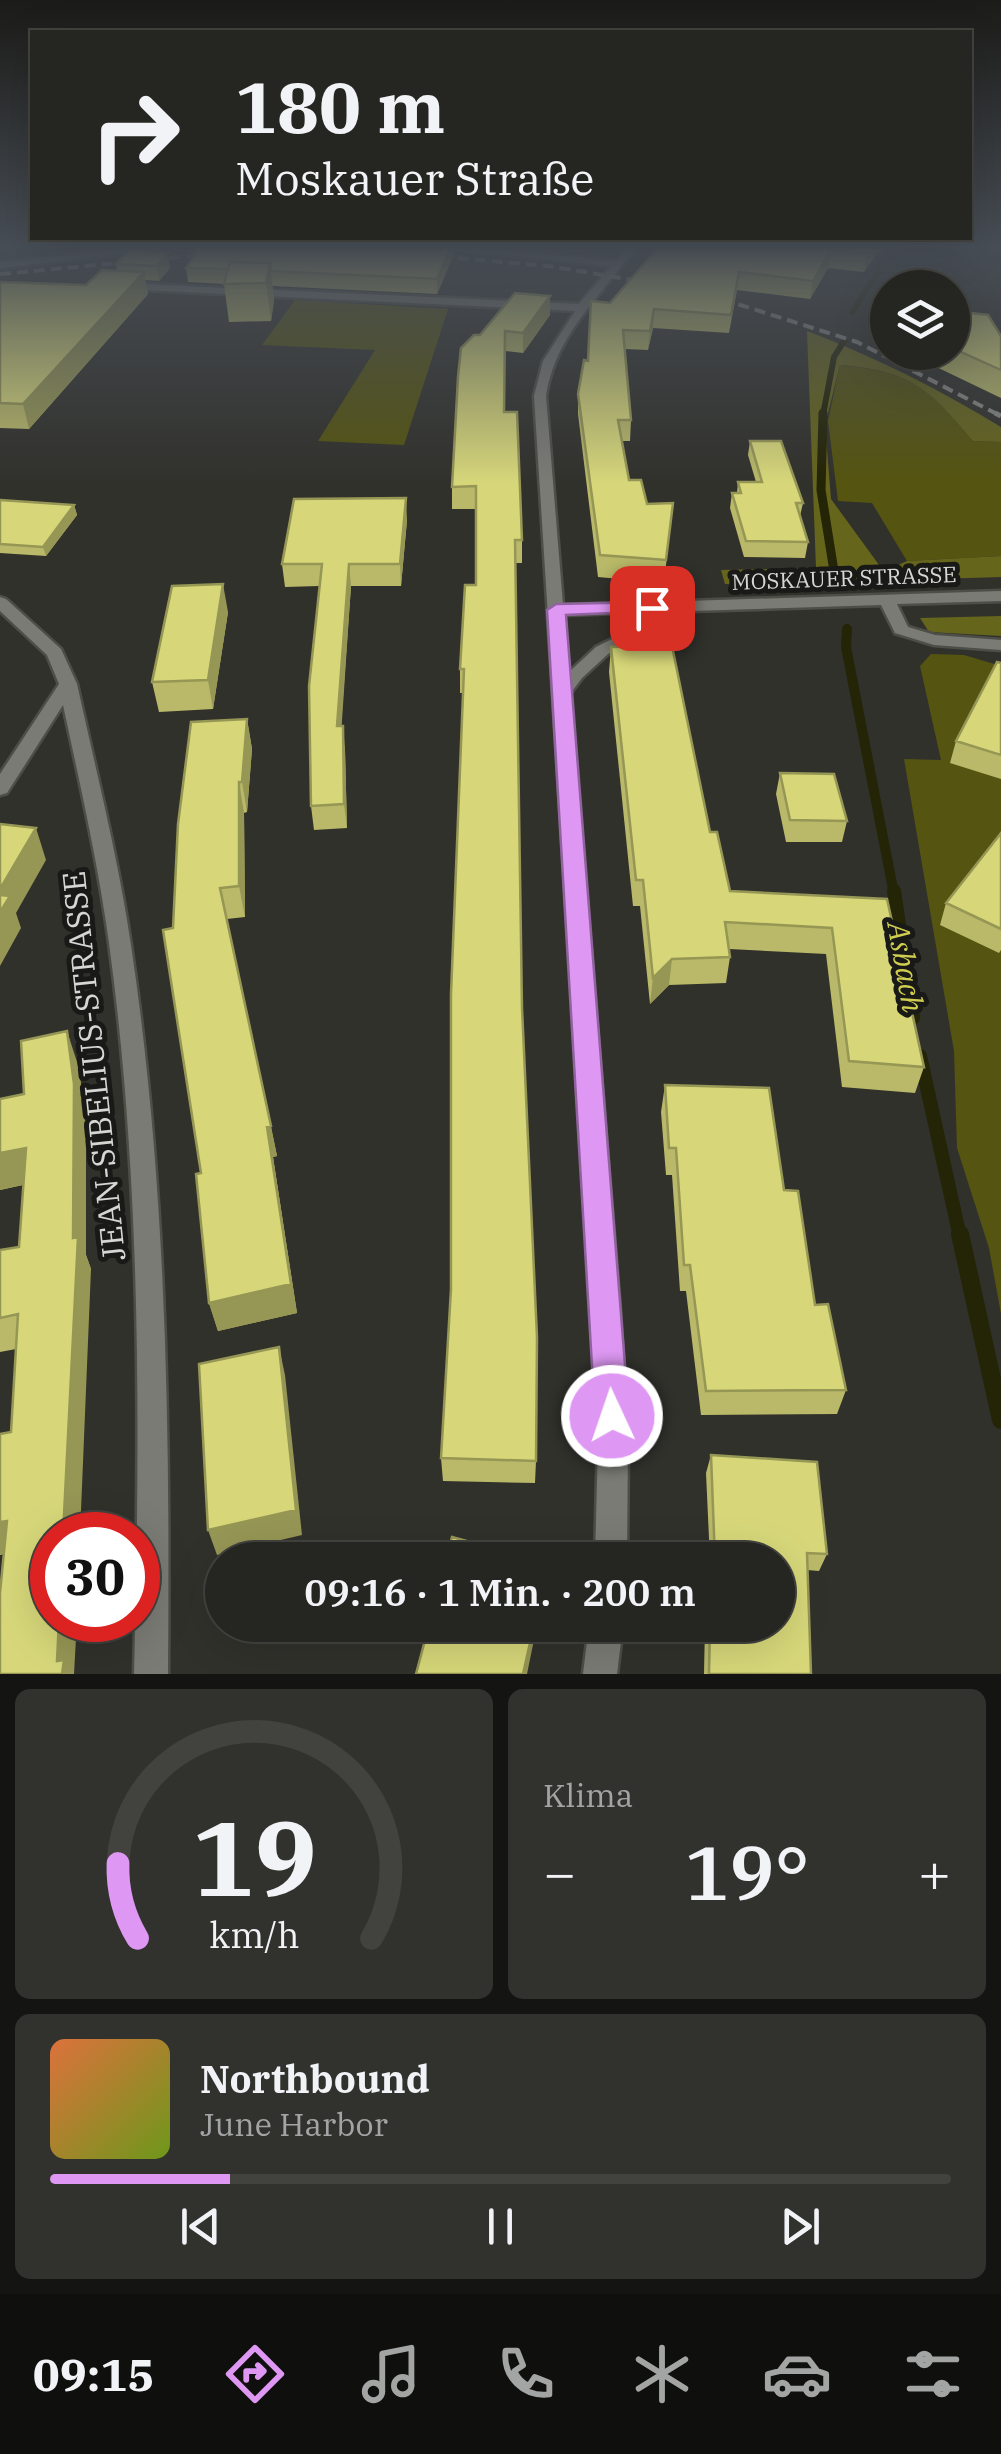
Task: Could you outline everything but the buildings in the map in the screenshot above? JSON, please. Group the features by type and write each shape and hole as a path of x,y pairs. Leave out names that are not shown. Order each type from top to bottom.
{"street":[{"path":"573,327 541,376 610,1390 611,1542"},
{"name":"MOSKAUER STRASSE","path":"556,610 1001,596"},
{"path":"887,598 901,630 934,640 1001,645"},
{"name":"JEAN-SIBELIUS-STRASSE","path":"0,602 55,653 68,684 120,946 146,1194 155,1512 151,1674"},
{"name":"MOSKAUER STRASSE","path":"564,690 576,671 608,644 689,607"},
{"path":"0,789 68,684"},
{"path":"600,1674 604,1642"}],"shaded area":[{"path":"275,327 442,327 404,445 318,441 375,350 262,345"},
{"path":"807,331 870,358 870,369 840,365 825,425 831,499 890,580 725,584 721,570 816,568"},
{"path":"840,365 865,368 917,385 973,441 1001,442 1001,556 907,561 872,503 838,501 828,421"},
{"path":"875,370 896,370 978,413 1001,427 1001,442 973,441 930,395"},
{"path":"1001,556 1001,577 904,580 896,566 907,561"},
{"path":"1001,616 1001,636 929,632 920,618"},
{"path":"931,654 964,655 1001,666 1001,1314 989,1248 957,1148 954,1051 904,759 941,760 920,666"}],"waterway":[{"name":"Asbach","path":"823,415 834,357 844,341"},
{"name":"Asbach","path":"823,413 821,490 834,571"},
{"name":"Asbach","path":"847,629 846,647 894,894"},
{"name":"Asbach","path":"894,891 913,1018"},
{"name":"Asbach","path":"920,1056 960,1237"},
{"name":"Asbach","path":"960,1234 1001,1420"}],"railway":[{"path":"810,327 857,342 999,415"},
{"path":"995,413 999,415"}],"route":[{"path":"612,1416 556,610 652,608"}]}
